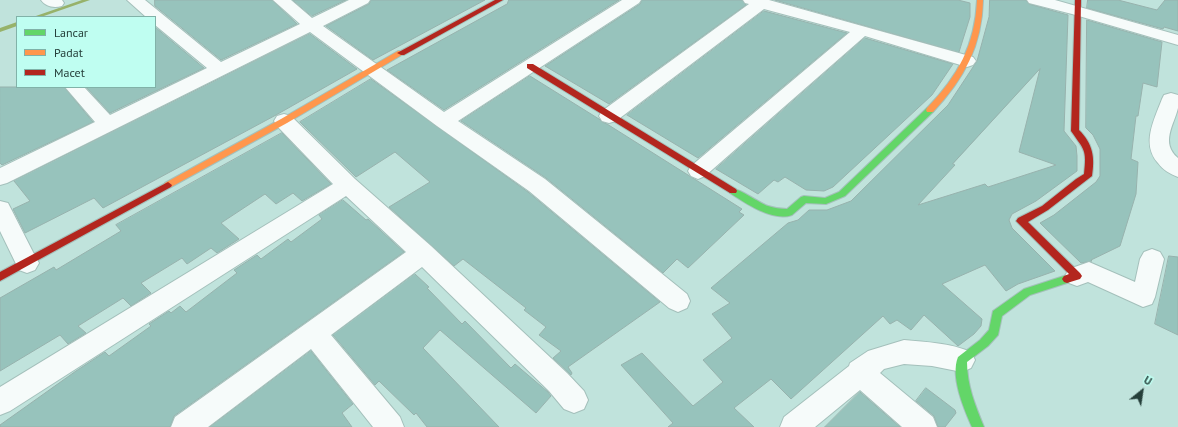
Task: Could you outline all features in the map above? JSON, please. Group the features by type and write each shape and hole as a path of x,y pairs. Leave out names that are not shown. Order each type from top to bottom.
{"street":[{"path":"135,0 154,16"},
{"path":"281,0 311,25 444,121 537,185 678,300"},
{"path":"0,177 362,0"},
{"path":"0,277 500,0"},
{"path":"444,121 633,0"},
{"path":"530,66 762,210 780,214 789,213 804,199 830,201 842,194 940,100 967,61 980,17 980,0"},
{"path":"1035,0 1078,5 1172,38"},
{"path":"609,116 756,2 862,30 967,61"},
{"path":"1077,276 1021,221 1045,208 1079,181 1088,176 1091,160 1089,146 1086,141 1075,132 1078,5"},
{"path":"156,17 220,70"},
{"path":"698,171 862,30"},
{"path":"75,88 107,124"},
{"path":"1176,95 1158,141 1160,152 1178,169"},
{"path":"284,121 347,185 423,253 558,382 574,400"},
{"path":"0,402 347,185"},
{"path":"0,209 27,262"},
{"path":"185,427 423,253"},
{"path":"978,427 963,393 960,373 962,360 984,343 994,332 997,314 1027,292 1089,272 1143,297 1152,259"},
{"path":"313,332 390,427"},
{"path":"794,427 859,372 877,359 904,352 932,354 962,360"},
{"path":"859,372 923,427"}],"building":[{"path":"155,0 272,0 297,24 221,60 155,6"},
{"path":"293,0 346,0 312,16"},
{"path":"371,0 485,0 373,60 326,26 369,4"},
{"path":"509,0 619,0 444,110 387,70 507,4"},
{"path":"642,0 742,0 746,5 609,104 545,66 640,4"},
{"path":"775,0 958,0 970,3 970,17 959,52"},
{"path":"990,0 1026,0 1029,4 1068,15 1064,131 1076,146 1077,171 1036,201 1012,214 1009,220 1012,228 1055,271 1018,284 1006,291 985,265 942,284 982,319 981,326 974,334 958,346 924,315 911,330 897,320 890,324 883,316 791,399 771,379 734,408 754,427 668,427 673,423 621,365 642,353 693,406 723,382 703,360 732,338 712,314 730,303 711,288 788,223 798,220 809,210 827,210 851,201 948,105 977,61 989,17","holes":["1040,69 1019,152 1056,165 988,187 985,184 918,205 955,165 953,164"]},
{"path":"1088,0 1118,0 1157,10 1165,0 1178,0 1178,31 1164,27 1163,29 1087,8"},
{"path":"764,11 847,33 698,158 627,115"},
{"path":"1087,20 1162,42 1157,87 1143,83 1138,116 1136,116 1131,159 1138,162 1136,194 1120,246 1091,260 1092,261 1081,263 1040,223 1054,215 1096,182 1100,176 1100,149 1093,135 1086,128"},
{"path":"156,28 204,68 110,113 87,88 156,88"},
{"path":"310,34 357,69 276,115 103,208 94,198 25,233 13,209 30,201 14,181"},
{"path":"865,38 953,64 932,95 833,187 824,191 806,190 785,177 778,182 774,180 758,194 716,169"},
{"path":"530,76 742,209 739,212 744,215 688,268 677,259 663,273 546,178 461,121"},
{"path":"371,79 528,192 660,302 568,367 572,373 571,375 553,358 561,351 539,335 546,327 524,310 526,308 463,259 454,266 389,207 430,182 395,152 356,177 300,122"},
{"path":"0,87 65,88 93,122 2,165 0,163"},
{"path":"282,133 331,184 302,201 293,193 276,204 265,194 221,223 239,239 217,253 211,248 187,264 182,258 141,283 151,293 131,306 123,298 78,326 86,333 68,344 60,335 0,371 0,298 54,267 56,270 121,231 116,225"},
{"path":"343,200 366,220 368,219 404,252 174,416 170,427 0,427 0,425 76,371 105,352 109,356 151,326 149,324 169,311 171,313 180,306 186,312 237,273 234,270 257,255 261,259 288,239 291,242 322,219 319,215"},
{"path":"1169,256 1178,257 1178,335 1155,324"},
{"path":"415,274 429,287 427,288 462,324 465,321 511,368 515,364 548,392 551,396 536,413 440,330 423,348 499,427 427,427 416,413 414,415 379,381 375,385 333,335"},
{"path":"311,351 353,404 342,413 352,427 210,427"},
{"path":"926,388 955,410 956,413 945,427 938,427 934,416 916,401"},
{"path":"860,392 900,427 825,427"}],"waterway":[{"path":"39,16 87,0"},
{"path":"0,30 16,24"}],"traffic: fast":[{"path":"733,191 766,209 781,213 789,213 804,199 826,201 842,194 930,110"},
{"path":"978,427 965,395 962,378 962,360 984,343 994,332 997,314 1027,292 1067,279"}],"traffic: slow":[{"path":"930,110 940,100 967,60 976,31 980,0"},
{"path":"168,185 284,121 401,53"}],"traffic: jam":[{"path":"401,53 500,0"},
{"path":"1067,279 1077,276 1021,221 1045,208 1079,181 1088,176 1089,151 1084,141 1075,131 1078,0"},
{"path":"530,66 733,191"},
{"path":"0,277 168,185"}]}
